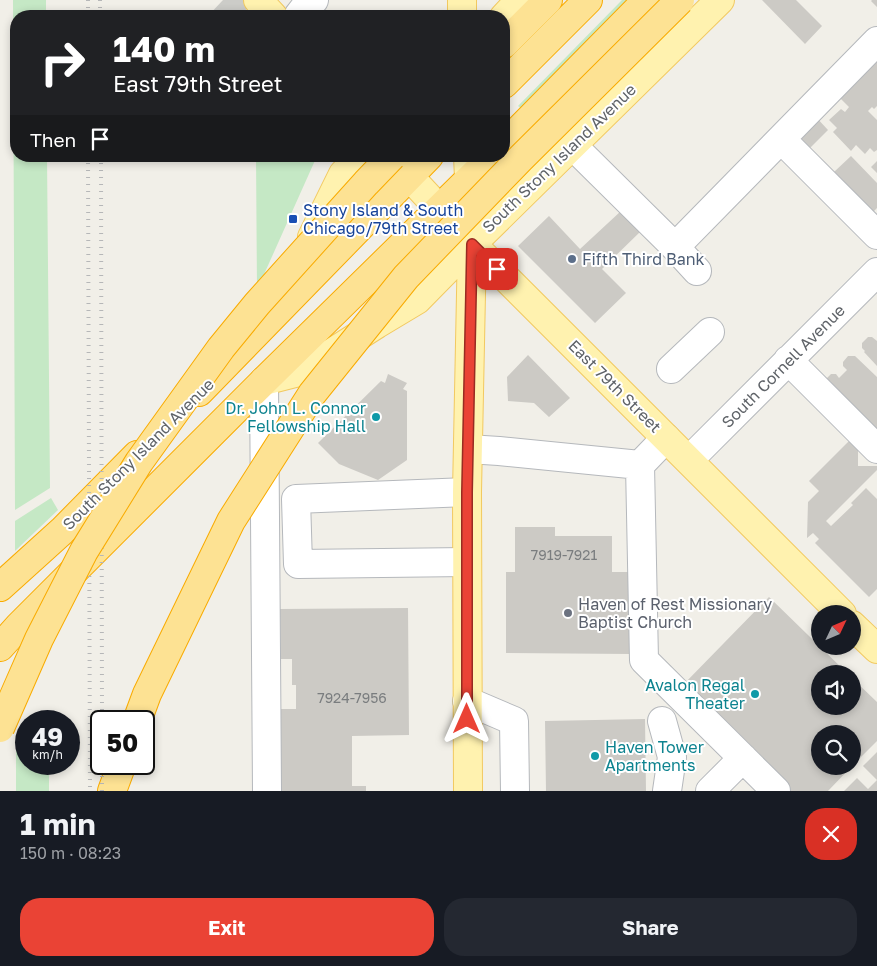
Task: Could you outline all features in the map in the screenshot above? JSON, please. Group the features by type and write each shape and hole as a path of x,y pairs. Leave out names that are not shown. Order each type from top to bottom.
{"highway":[{"path":"510,38 548,0"},
{"path":"510,78 588,0"},
{"path":"510,139 647,0"},
{"path":"141,710 147,694 231,521 312,394 406,277 520,159 680,0"},
{"path":"0,647 439,208 469,168 480,162"},
{"path":"0,728 39,639 80,560 140,462 221,348 256,304 366,182 397,163"},
{"name":"South Stony Island Avenue","path":"0,587 62,531 272,318 397,163"},
{"path":"112,791 118,775"}],"main road":[{"path":"258,0 267,10"},
{"path":"510,11 520,0"},
{"name":"South Stony Island Avenue","path":"264,381 303,371 418,300 472,244 720,0"},
{"name":"South Stony Island Avenue","path":"272,318 343,174 355,162"},
{"name":"East 79th Street","path":"397,163 472,244 833,605"},
{"path":"468,791 467,492 472,244 469,168"},
{"path":"861,634 877,649"}],"street":[{"path":"675,247 877,41"},
{"path":"781,139 877,235"},
{"path":"572,145 697,271"},
{"name":"South Cornell Avenue","path":"689,460 877,272"},
{"path":"671,369 710,332"},
{"path":"788,360 877,449"},
{"path":"264,381 267,791"},
{"path":"666,438 640,465 644,660 776,791"},
{"path":"468,450 499,451 640,465"},
{"path":"467,492 296,499 298,564 467,562"},
{"path":"467,701 514,721 515,791"},
{"path":"662,720 672,757 667,791"},
{"path":"710,791 742,758"}],"green space":[{"path":"13,0 46,0 46,10 13,10"},
{"path":"622,0 638,0 526,112 518,106"},
{"path":"14,162 47,162 50,488 15,510"},
{"path":"256,162 314,162 257,290"},
{"path":"51,498 58,510 15,551 15,521"},
{"path":"16,775 49,775 49,791 16,791"}],"building":[{"path":"762,0 796,0 822,26 805,44"},
{"path":"877,0 877,7 871,1"},
{"path":"877,59 877,106 874,109 872,107 868,111 877,120 877,150 874,152 870,148 865,154 856,145 851,151 833,132 837,128 829,120 841,109 845,112 849,107 839,97"},
{"path":"815,116 828,130 808,150 794,136"},
{"path":"851,156 877,183 877,208 871,214 855,197 857,195 834,172"},
{"path":"877,161 877,173 871,167"},
{"name":"Fifth Third Bank","path":"621,211 641,231 602,269 626,293 595,323 518,246 549,216 580,249"},
{"path":"868,337 872,337 877,341 877,366 862,348 862,343"},
{"path":"528,355 570,398 549,417 534,403 508,401 507,377"},
{"path":"848,356 855,356 877,377 877,430 825,380 831,374 836,374 839,378 847,370 843,366 843,362"},
{"name":"Dr. John L. Connor Fellowship Hall","path":"388,374 407,383 403,389 407,391 407,460 378,480 339,464 318,443 381,381 385,383"},
{"path":"852,438 858,444 858,466 877,466 877,470 826,521 831,526 853,505 851,503 866,488 877,499 877,589 869,597 815,543 819,539 813,533 807,538 808,502 819,491 809,481"},
{"name":"Haven of Rest Missionary Baptist Church","path":"515,527 555,527 555,536 612,536 612,572 630,572 630,654 506,653 506,572 515,572"},
{"name":"Avalon Regal Theater","path":"769,597 811,638 811,655 829,655 839,665 811,665 811,715 861,715 861,687 877,702 877,741 861,757 861,725 811,725 811,775 844,775 828,791 788,791 682,686"},
{"path":"408,608 409,735 352,736 352,786 366,786 366,791 277,791 277,709 296,709 296,685 292,685 292,659 281,659 280,609"},
{"name":"Haven Tower Apartments","path":"645,719 646,791 546,791 545,721"},
{"path":"877,752 877,780 863,766"},
{"path":"857,778 868,789 877,780 877,791 844,791"}],"tunnel":[{"path":"223,0 234,10"}],"railway":[{"path":"88,0 88,10"},
{"path":"100,0 100,10"},
{"path":"88,162 90,791"},
{"path":"101,162 102,710"},
{"path":"102,775 102,791"}],"place":[{"name":"Stony Island & South Chicago/79th Street","path":"293,219"},
{"name":"Fifth Third Bank","path":"572,259"},
{"name":"Dr. John L. Connor Fellowship Hall","path":"376,417"},
{"name":"Haven of Rest Missionary Baptist Church","path":"568,613"},
{"name":"Avalon Regal Theater","path":"755,694"},
{"name":"Haven Tower Apartments","path":"595,756"}],"route":[{"path":"467,719 467,492 472,244 497,269"}]}
